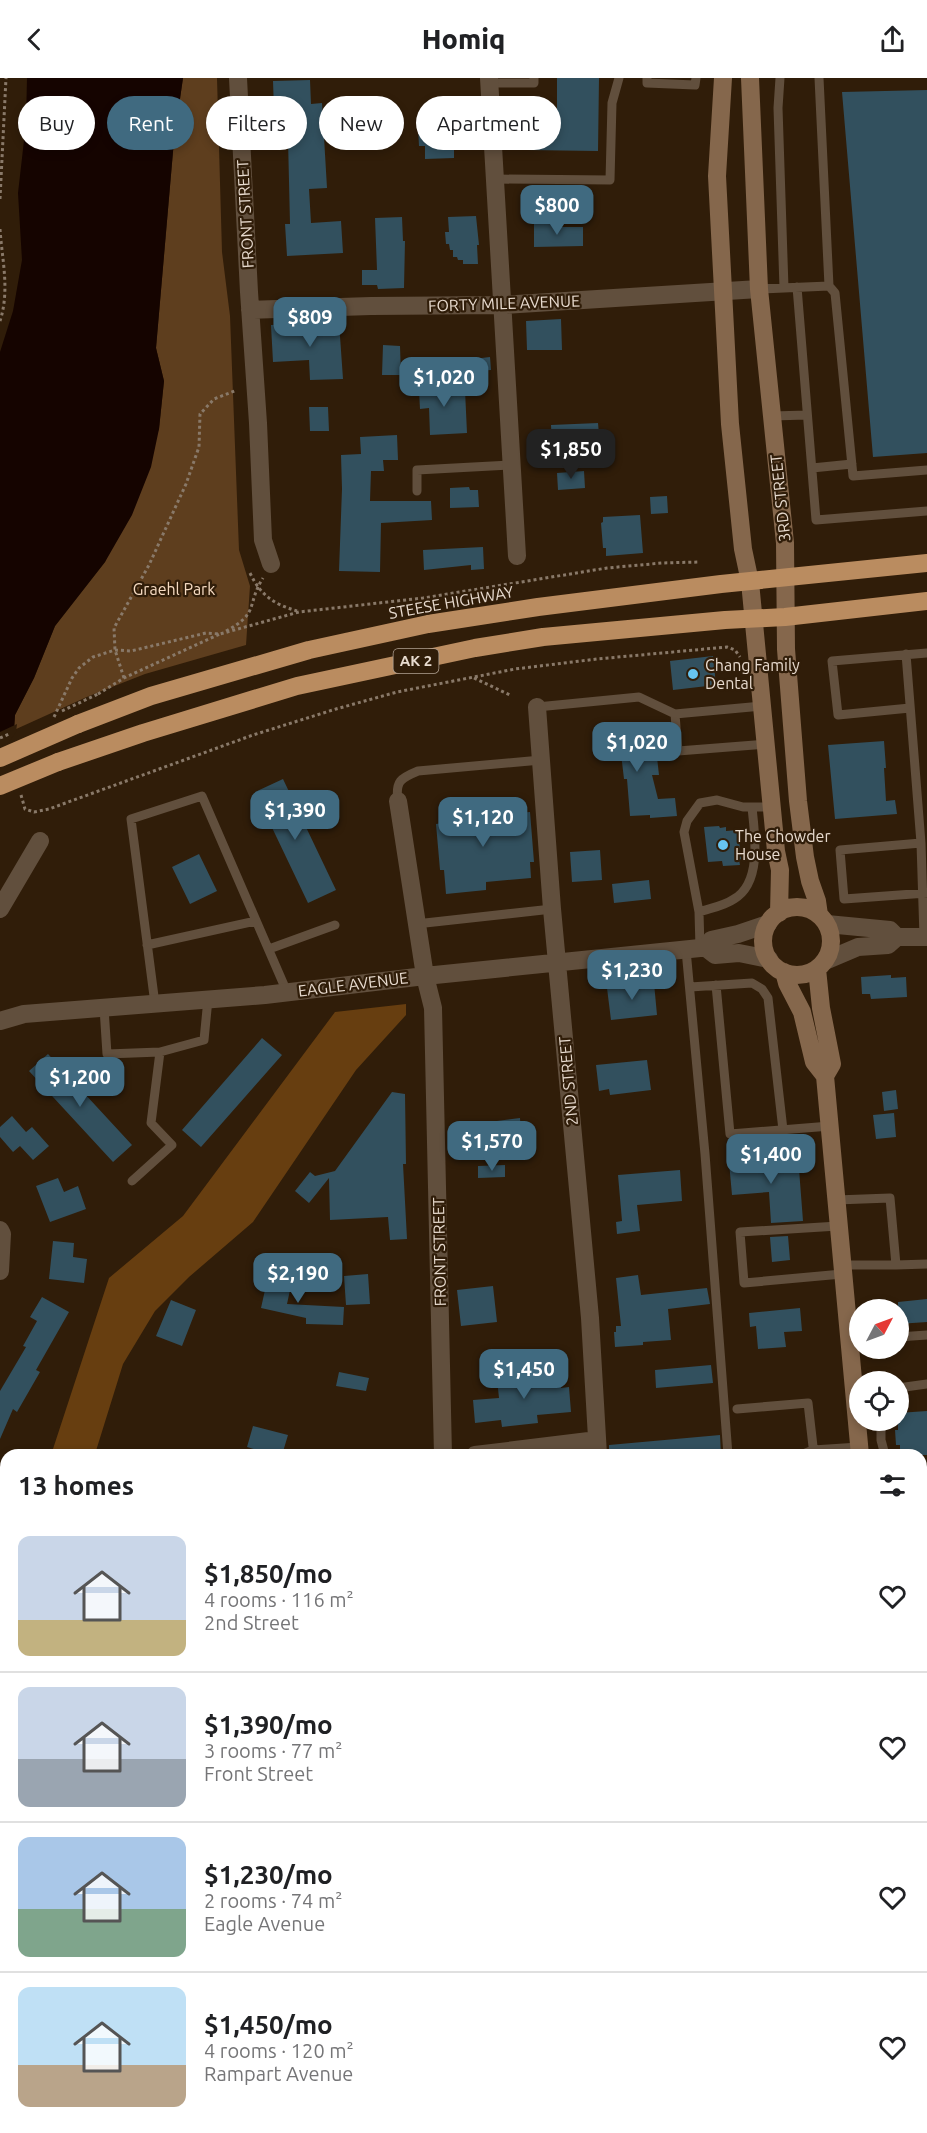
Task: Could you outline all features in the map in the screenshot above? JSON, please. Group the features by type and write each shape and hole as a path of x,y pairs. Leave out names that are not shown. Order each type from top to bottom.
{"highway":[{"name":"STEESE HIGHWAY","path":"0,758 78,724 151,696 309,650 428,624 538,607 721,584 927,563"},
{"name":"AK 2","path":"0,786 58,762 143,733 297,686 475,648 543,637 725,620 785,617 927,601"}],"street":[{"name":"FRONT STREET","path":"238,78 263,540 271,564"},
{"path":"723,78 717,176 730,424 743,549 750,582 771,807 780,870 773,918 763,942 769,959 776,967 795,975 807,974 858,948 888,945 897,937 925,937"},
{"name":"3RD STREET","path":"750,78 759,289 785,543 785,617 798,801 810,881 823,920"},
{"path":"489,81 517,556"},
{"name":"FORTY MILE AVENUE","path":"250,310 371,306 502,306 759,289"},
{"name":"2ND STREET","path":"537,707 552,909 591,1318 598,1447"},
{"name":"FRONT STREET","path":"398,801 416,924 433,1008 443,1449"},
{"path":"0,909 40,841"},
{"path":"773,918 795,907 812,910 823,920 842,927 890,930 897,937"},
{"name":"EAGLE AVENUE","path":"698,949 711,940 738,934 773,918"},
{"path":"823,920 831,943 821,965 820,1008 832,1064 825,1076"},
{"name":"EAGLE AVENUE","path":"0,1021 24,1014 288,992 698,949 715,955 739,953 769,959"},
{"path":"784,972 802,1012 814,1062 825,1076 842,1270 849,1308"},
{"path":"0,1230 2,1234 0,1271"},
{"path":"858,1431 859,1449"},
{"path":"567,1449 598,1447"}],"lane":[{"path":"489,81 534,83 534,78"},
{"path":"495,179 610,180 612,103 619,78"},
{"path":"646,78 647,83 695,85 696,78"},
{"path":"780,78 778,108 784,288"},
{"path":"819,78 829,286 835,293 853,476 927,470"},
{"path":"759,289 829,286"},
{"path":"797,287 816,520 927,511"},
{"path":"772,416 807,415"},
{"path":"812,468 852,464"},
{"path":"417,491 417,470 512,465"},
{"path":"910,708 837,715 832,661 927,652"},
{"path":"906,654 925,893 925,937"},
{"path":"537,707 639,697 675,714 762,706"},
{"path":"675,714 678,751 766,744"},
{"path":"398,801 397,790 400,782 405,776 418,771 541,760"},
{"path":"155,1004 131,819 202,795 288,992"},
{"path":"728,1449 690,987 698,949 699,912 684,832 687,821 700,803 717,800 752,808 771,807"},
{"path":"699,912 736,899 752,877 756,841 752,808"},
{"path":"921,843 840,850 844,899 925,893"},
{"path":"416,924 552,909"},
{"path":"147,945 256,921"},
{"path":"269,949 335,925"},
{"path":"690,987 752,983 762,989 768,998 783,1130"},
{"path":"716,985 730,1134 830,1126"},
{"path":"104,1008 107,1054 160,1052 204,1040 208,999"},
{"path":"132,1181 172,1144 151,1124 160,1052"},
{"path":"836,1200 890,1198 896,1265"},
{"path":"838,1226 741,1232 744,1283 842,1270 927,1264"},
{"path":"909,1336 927,1335"},
{"path":"909,1386 927,1384"},
{"path":"737,1409 808,1403 813,1449"},
{"path":"882,1431 884,1449"}],"path":[{"path":"0,199 6,78"},
{"path":"0,229 6,283 0,321"},
{"path":"124,678 115,650 114,628 148,565 186,484 199,447 200,414 214,399 237,390"},
{"path":"50,726 79,668 93,657 115,650 131,651 207,633 220,634 299,612 423,598 607,568 699,562"},
{"path":"98,694 124,678 242,622 249,613 257,587 271,564"},
{"path":"250,573 257,587 280,606 299,612"},
{"path":"24,786 20,796 25,809 34,812 49,809 294,722 397,692 472,677 560,663 718,647 731,648 742,660"},
{"path":"472,677 510,695"}],"green space":[{"name":"Graehl Park","path":"183,78 217,78 218,96 206,96 206,150 219,150 222,252 230,316 239,550 250,586 246,645 145,674 14,730 15,715 34,678 55,626 105,562 159,429 164,381 156,348 173,150 194,150 194,96 180,96"}],"shaded area":[{"path":"27,78 183,78 180,96 107,96 107,150 173,150 156,348 164,381 159,429 151,467 132,515 105,562 55,626 34,678 15,715 14,730 0,752 0,352 13,311 22,260 18,193 23,150 95,150 95,96 27,96"},
{"path":"406,1004 406,1015 356,1070 253,1222 189,1277 155,1311 123,1364 97,1449 53,1449 109,1278 183,1216 335,1012"}],"pier":[{"path":"17,724 16,732 0,755 0,732"}],"building":[{"path":"557,78 599,78 598,151 527,150 561,150 561,96 557,96"},
{"path":"310,80 311,104 319,103 319,150 325,150 327,188 309,189 311,223 341,221 343,253 287,256 285,224 290,224 288,150 307,150 307,96 274,96 273,81"},
{"path":"927,90 927,453 873,457 842,92"},
{"path":"425,150 454,150 454,158 425,159"},
{"path":"476,216 478,264 463,264 463,260 453,257 453,250 450,250 449,244 446,244 445,232 449,232 448,217"},
{"path":"402,217 403,241 405,241 404,288 378,289 377,285 362,285 362,270 377,270 375,218"},
{"path":"534,223 559,223 559,227 583,227 583,246 534,247"},
{"path":"561,319 562,350 527,350 526,321"},
{"path":"339,322 343,379 310,380 309,360 273,362 271,325"},
{"path":"383,345 400,346 401,375 382,375"},
{"path":"490,357 491,370 474,371 473,359"},
{"path":"430,375 445,375 446,391 465,390 467,433 430,435 429,408 420,409 419,391 431,391"},
{"path":"309,407 328,407 329,431 310,431"},
{"path":"598,423 600,446 552,448 551,425"},
{"path":"397,435 398,460 383,460 384,471 371,471 370,501 431,501 432,520 381,523 380,572 339,571 341,455 361,454 360,437"},
{"path":"584,471 585,488 558,490 557,473"},
{"path":"469,487 470,490 478,490 479,507 450,508 450,488"},
{"path":"667,496 668,513 651,514 650,497"},
{"path":"640,515 643,553 606,556 601,523 603,517"},
{"path":"483,547 484,569 471,570 471,565 424,570 423,550"},
{"name":"Chang Family Dental","path":"713,656 716,685 673,690 670,661"},
{"path":"626,724 626,731 637,730 640,758 657,757 659,775 652,775 658,799 675,798 677,816 650,818 650,815 630,816 627,779 624,779 620,745 598,747 596,727"},
{"path":"884,741 886,801 895,800 897,814 835,819 828,745"},
{"path":"283,779 336,890 308,903 255,792"},
{"path":"467,804 468,817 530,812 534,862 530,862 531,878 486,882 486,890 446,894 444,870 440,870 436,824 443,823 441,806"},
{"name":"The Chowder House","path":"719,826 720,828 726,827 726,831 738,830 740,865 723,866 722,861 708,862 704,827"},
{"path":"600,850 602,880 572,882 570,852"},
{"path":"199,854 217,891 190,904 172,867"},
{"path":"649,880 651,899 614,903 612,884"},
{"path":"891,975 891,978 906,977 907,997 871,999 870,994 862,994 861,977"},
{"path":"654,983 657,1015 611,1020 607,988"},
{"path":"262,1038 282,1055 201,1147 182,1130"},
{"path":"48,1054 132,1145 113,1162 29,1071"},
{"path":"647,1060 651,1090 610,1095 609,1089 599,1091 596,1065"},
{"path":"896,1090 898,1109 884,1111 882,1092"},
{"path":"392,1092 405,1094 406,1164 403,1164 407,1239 390,1240 388,1217 330,1220 329,1178 309,1203 295,1191 310,1172 315,1176 335,1171"},
{"path":"894,1113 896,1137 876,1139 873,1115"},
{"path":"12,1116 26,1132 32,1127 49,1146 33,1160 20,1146 13,1152 0,1137 0,1127"},
{"path":"520,1118 521,1133 484,1137 482,1123"},
{"path":"798,1156 803,1221 771,1223 769,1192 732,1195 729,1162"},
{"path":"505,1165 505,1177 478,1178 478,1166"},
{"path":"680,1170 682,1201 637,1205 640,1231 617,1234 616,1222 622,1221 618,1175"},
{"path":"58,1178 64,1192 78,1186 86,1209 50,1222 36,1186"},
{"path":"788,1236 790,1260 772,1262 770,1237"},
{"path":"53,1241 74,1243 73,1257 87,1259 84,1283 49,1279"},
{"path":"269,1272 284,1275 283,1279 292,1281 287,1304 344,1307 343,1325 306,1324 306,1318 261,1308"},
{"path":"368,1274 370,1304 346,1305 344,1276"},
{"path":"638,1275 641,1295 707,1288 710,1304 668,1309 671,1340 615,1347 614,1332 616,1332 616,1326 621,1326 616,1278"},
{"path":"493,1286 497,1322 461,1326 457,1290"},
{"path":"42,1297 69,1312 36,1370 40,1372 17,1412 13,1409 0,1439 0,1391 26,1347 23,1346 37,1321 30,1317"},
{"path":"927,1299 927,1322 909,1323 909,1301"},
{"path":"171,1300 196,1310 182,1346 156,1336"},
{"path":"800,1308 802,1331 784,1332 786,1347 758,1349 756,1326 750,1327 749,1313"},
{"path":"711,1365 713,1383 656,1388 655,1370"},
{"path":"339,1372 369,1378 366,1391 336,1386"},
{"path":"560,1373 561,1388 569,1387 571,1412 537,1415 538,1423 502,1427 501,1420 475,1423 473,1400 499,1398 497,1379"},
{"path":"927,1411 927,1449 900,1449 900,1445 896,1445 895,1431 909,1431 909,1412"},
{"path":"253,1426 288,1435 284,1449 247,1447"},
{"path":"720,1435 721,1449 609,1449 609,1445"}],"place":[{"name":"Chang Family Dental","path":"693,674"},
{"name":"The Chowder House","path":"723,845"}]}
